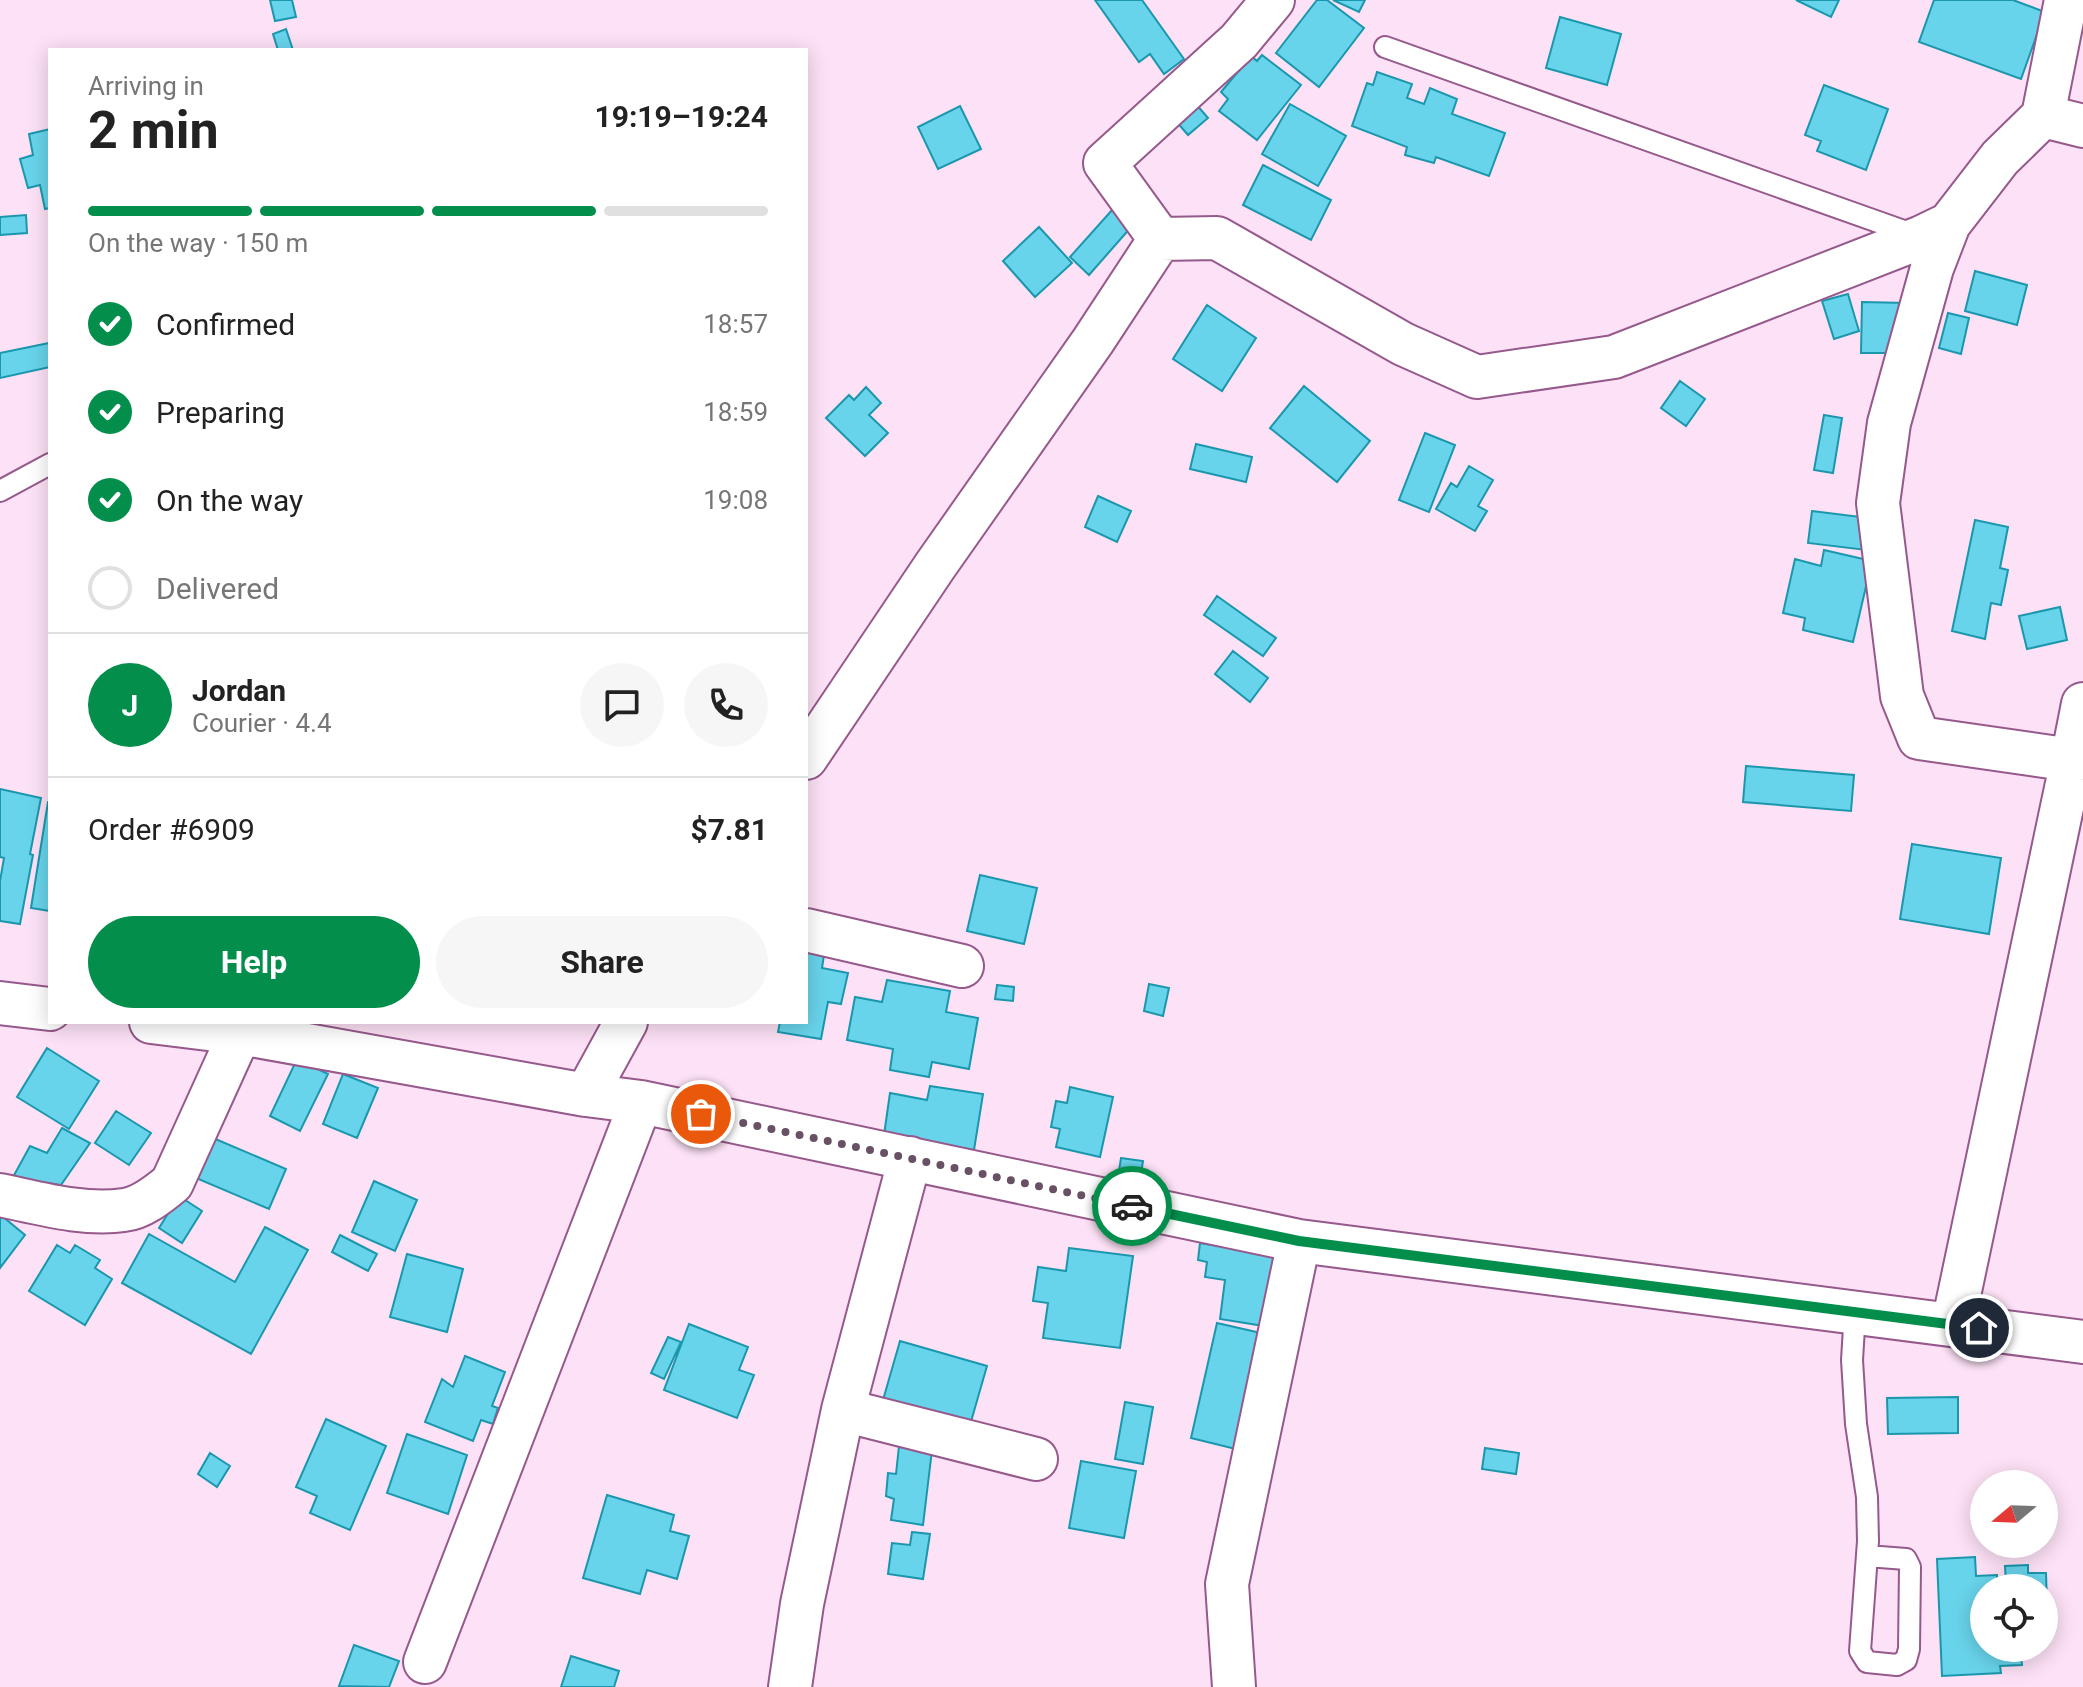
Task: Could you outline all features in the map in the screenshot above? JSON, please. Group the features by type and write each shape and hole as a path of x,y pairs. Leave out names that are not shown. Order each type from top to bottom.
{"street":[{"path":"1160,239 1105,163 1239,41 1273,0"},
{"path":"1160,239 1217,238 1403,344 1477,377 1614,357 1936,230 2000,158 2043,116 2066,0"},
{"path":"2043,116 2083,126"},
{"path":"1936,230 1932,268 1889,423 1878,503 1902,696 1919,738 2077,759"},
{"path":"810,745 1093,341 1160,239"},
{"path":"1953,1324 2077,759 2083,704"},
{"path":"808,930 962,966"},
{"path":"0,1003 48,1009"},
{"path":"175,1024 270,1032 586,1095 641,1102 1299,1241 2083,1342"},
{"path":"586,1095 625,1024"},
{"path":"0,1195 71,1210 126,1210 158,1195 172,1183 270,1032"},
{"path":"425,1662 641,1102"},
{"path":"790,1687 802,1604 843,1410 910,1158"},
{"path":"1234,1687 1227,1584 1299,1241"},
{"path":"843,1410 1036,1459"}],"lane":[{"path":"1385,47 1936,230"},
{"path":"0,491 48,465"},
{"path":"1855,1311 1852,1360 1856,1424 1867,1497 1868,1541 1860,1651 1867,1662 1897,1665 1906,1660 1909,1649 1910,1567 1906,1559 1867,1556"}],"building":[{"path":"270,0 292,0 296,17 275,21"},
{"path":"1095,0 1142,0 1184,59 1164,74 1150,54 1139,62"},
{"path":"1317,0 1327,0 1364,28 1319,87 1276,53"},
{"path":"1333,0 1365,0 1359,12"},
{"path":"1796,0 1839,0 1831,17"},
{"path":"1934,0 2013,0 2045,12 2021,79 1919,42"},
{"path":"1560,17 1621,34 1607,85 1546,68"},
{"path":"286,29 292,48 277,48 273,34"},
{"path":"1262,55 1301,85 1257,140 1219,111 1228,99 1221,92 1251,56 1257,61"},
{"path":"1377,72 1412,84 1407,98 1424,104 1430,88 1457,99 1452,114 1505,133 1489,176 1436,157 1434,163 1405,155 1407,147 1352,126 1367,83 1373,85"},
{"path":"1824,85 1888,109 1866,170 1817,151 1821,141 1805,135"},
{"path":"1189,96 1208,118 1188,135 1169,113"},
{"path":"1290,104 1346,136 1318,186 1262,154"},
{"path":"960,106 981,149 938,169 918,127"},
{"path":"48,129 48,208 45,209 40,185 28,188 20,159 33,155 29,134"},
{"path":"1263,165 1331,200 1311,240 1243,205"},
{"path":"1113,209 1132,226 1089,275 1070,257"},
{"path":"26,215 27,233 0,235 0,217"},
{"path":"1039,227 1072,263 1035,297 1003,261"},
{"path":"1975,271 2027,285 2017,325 1965,311"},
{"path":"1848,294 1859,331 1834,339 1822,301"},
{"path":"1862,302 1907,303 1907,353 1861,353"},
{"path":"1207,305 1256,338 1222,391 1173,359"},
{"path":"1948,313 1969,318 1961,354 1939,348"},
{"path":"48,343 48,367 0,378 0,353"},
{"path":"1680,381 1705,399 1686,426 1661,408"},
{"path":"1304,386 1370,441 1337,482 1270,428"},
{"path":"866,387 881,403 869,415 888,433 865,456 826,418 849,395 854,400"},
{"path":"1824,415 1842,418 1833,473 1814,470"},
{"path":"1425,433 1455,445 1429,512 1399,500"},
{"path":"1196,444 1252,457 1246,482 1190,469"},
{"path":"1469,466 1493,480 1478,506 1487,511 1475,531 1436,509 1451,483 1457,487"},
{"path":"1098,496 1131,511 1117,542 1085,527"},
{"path":"1812,511 1869,518 1866,550 1808,543"},
{"path":"1975,520 2008,527 2000,568 2008,570 2001,605 1991,603 1985,639 1952,631"},
{"path":"1824,550 1872,561 1853,642 1803,630 1805,618 1783,613 1795,559 1821,566"},
{"path":"1217,596 1276,638 1263,656 1204,615"},
{"path":"2060,607 2067,640 2027,649 2019,616"},
{"path":"1233,651 1268,678 1250,702 1215,674"},
{"path":"1746,766 1854,775 1851,811 1743,802"},
{"path":"0,789 41,798 20,924 0,921 0,881 4,858 0,857"},
{"path":"48,802 48,911 31,908"},
{"path":"1912,844 2001,858 1989,934 1900,919"},
{"path":"980,875 1037,888 1024,944 967,931"},
{"path":"808,952 824,955 822,968 848,973 841,1004 828,1002 821,1039 778,1032 780,1024 808,1024"},
{"path":"887,980 950,991 946,1012 978,1018 969,1069 932,1062 929,1077 890,1070 893,1049 847,1040 855,997 882,1002"},
{"path":"1149,984 1169,988 1163,1016 1144,1011"},
{"path":"997,985 1014,987 1013,1001 995,999"},
{"path":"47,1048 99,1081 69,1129 17,1097"},
{"path":"297,1059 328,1074 300,1131 270,1116"},
{"path":"343,1074 378,1088 357,1138 323,1124"},
{"path":"930,1086 983,1094 974,1150 884,1135 890,1093 927,1100"},
{"path":"1070,1087 1113,1097 1100,1157 1056,1147 1060,1129 1051,1127 1056,1101 1067,1103"},
{"path":"116,1111 151,1133 129,1165 95,1143"},
{"path":"62,1128 90,1143 61,1185 12,1179 30,1146 47,1153"},
{"path":"213,1138 286,1169 269,1209 196,1178"},
{"path":"1121,1158 1143,1161 1140,1180 1118,1177"},
{"path":"374,1181 417,1200 395,1251 352,1232"},
{"path":"179,1196 202,1211 182,1243 159,1228"},
{"path":"2,1216 25,1235 0,1268 0,1219"},
{"path":"265,1227 308,1250 251,1354 122,1283 149,1234 235,1282"},
{"path":"340,1235 377,1254 368,1271 332,1252"},
{"path":"1200,1243 1274,1255 1264,1326 1220,1319 1225,1280 1205,1277 1207,1262 1198,1260"},
{"path":"57,1245 70,1253 75,1245 100,1260 95,1268 112,1279 85,1325 29,1291"},
{"path":"1069,1248 1133,1256 1120,1348 1043,1338 1048,1303 1033,1301 1038,1267 1066,1271"},
{"path":"407,1254 463,1269 447,1332 390,1317"},
{"path":"1217,1323 1274,1336 1248,1452 1191,1438"},
{"path":"689,1324 748,1347 739,1370 754,1375 737,1418 664,1390"},
{"path":"668,1337 681,1342 664,1379 651,1373"},
{"path":"900,1341 987,1366 970,1425 883,1400"},
{"path":"465,1356 505,1372 492,1406 498,1408 493,1424 481,1420 473,1441 425,1422 442,1379 453,1387"},
{"path":"1958,1397 1958,1433 1888,1434 1887,1398"},
{"path":"1125,1402 1153,1407 1143,1464 1115,1459"},
{"path":"326,1419 386,1446 350,1530 310,1513 317,1496 296,1487"},
{"path":"407,1434 467,1455 448,1514 387,1493"},
{"path":"900,1437 932,1450 923,1525 891,1520 894,1499 886,1496 888,1473 896,1474"},
{"path":"1485,1448 1519,1453 1516,1474 1482,1469"},
{"path":"210,1453 230,1466 217,1487 198,1474"},
{"path":"1081,1461 1136,1471 1124,1538 1069,1528"},
{"path":"607,1495 674,1515 670,1531 689,1536 677,1579 647,1570 640,1594 583,1578"},
{"path":"912,1532 930,1534 923,1579 888,1574 892,1543 910,1545"},
{"path":"1975,1558 1976,1574 1970,1574 1970,1662 2022,1662 2022,1665 2000,1666 2001,1673 1942,1676 1937,1559"},
{"path":"2028,1565 2028,1573 2046,1573 2005,1574 2005,1566"},
{"path":"354,1645 399,1661 389,1687 339,1686"},
{"path":"571,1656 619,1671 614,1687 561,1687"}],"way so far":[{"path":"701,1114 1132,1206"}],"route":[{"path":"1132,1206 1299,1241 1979,1328"}]}
